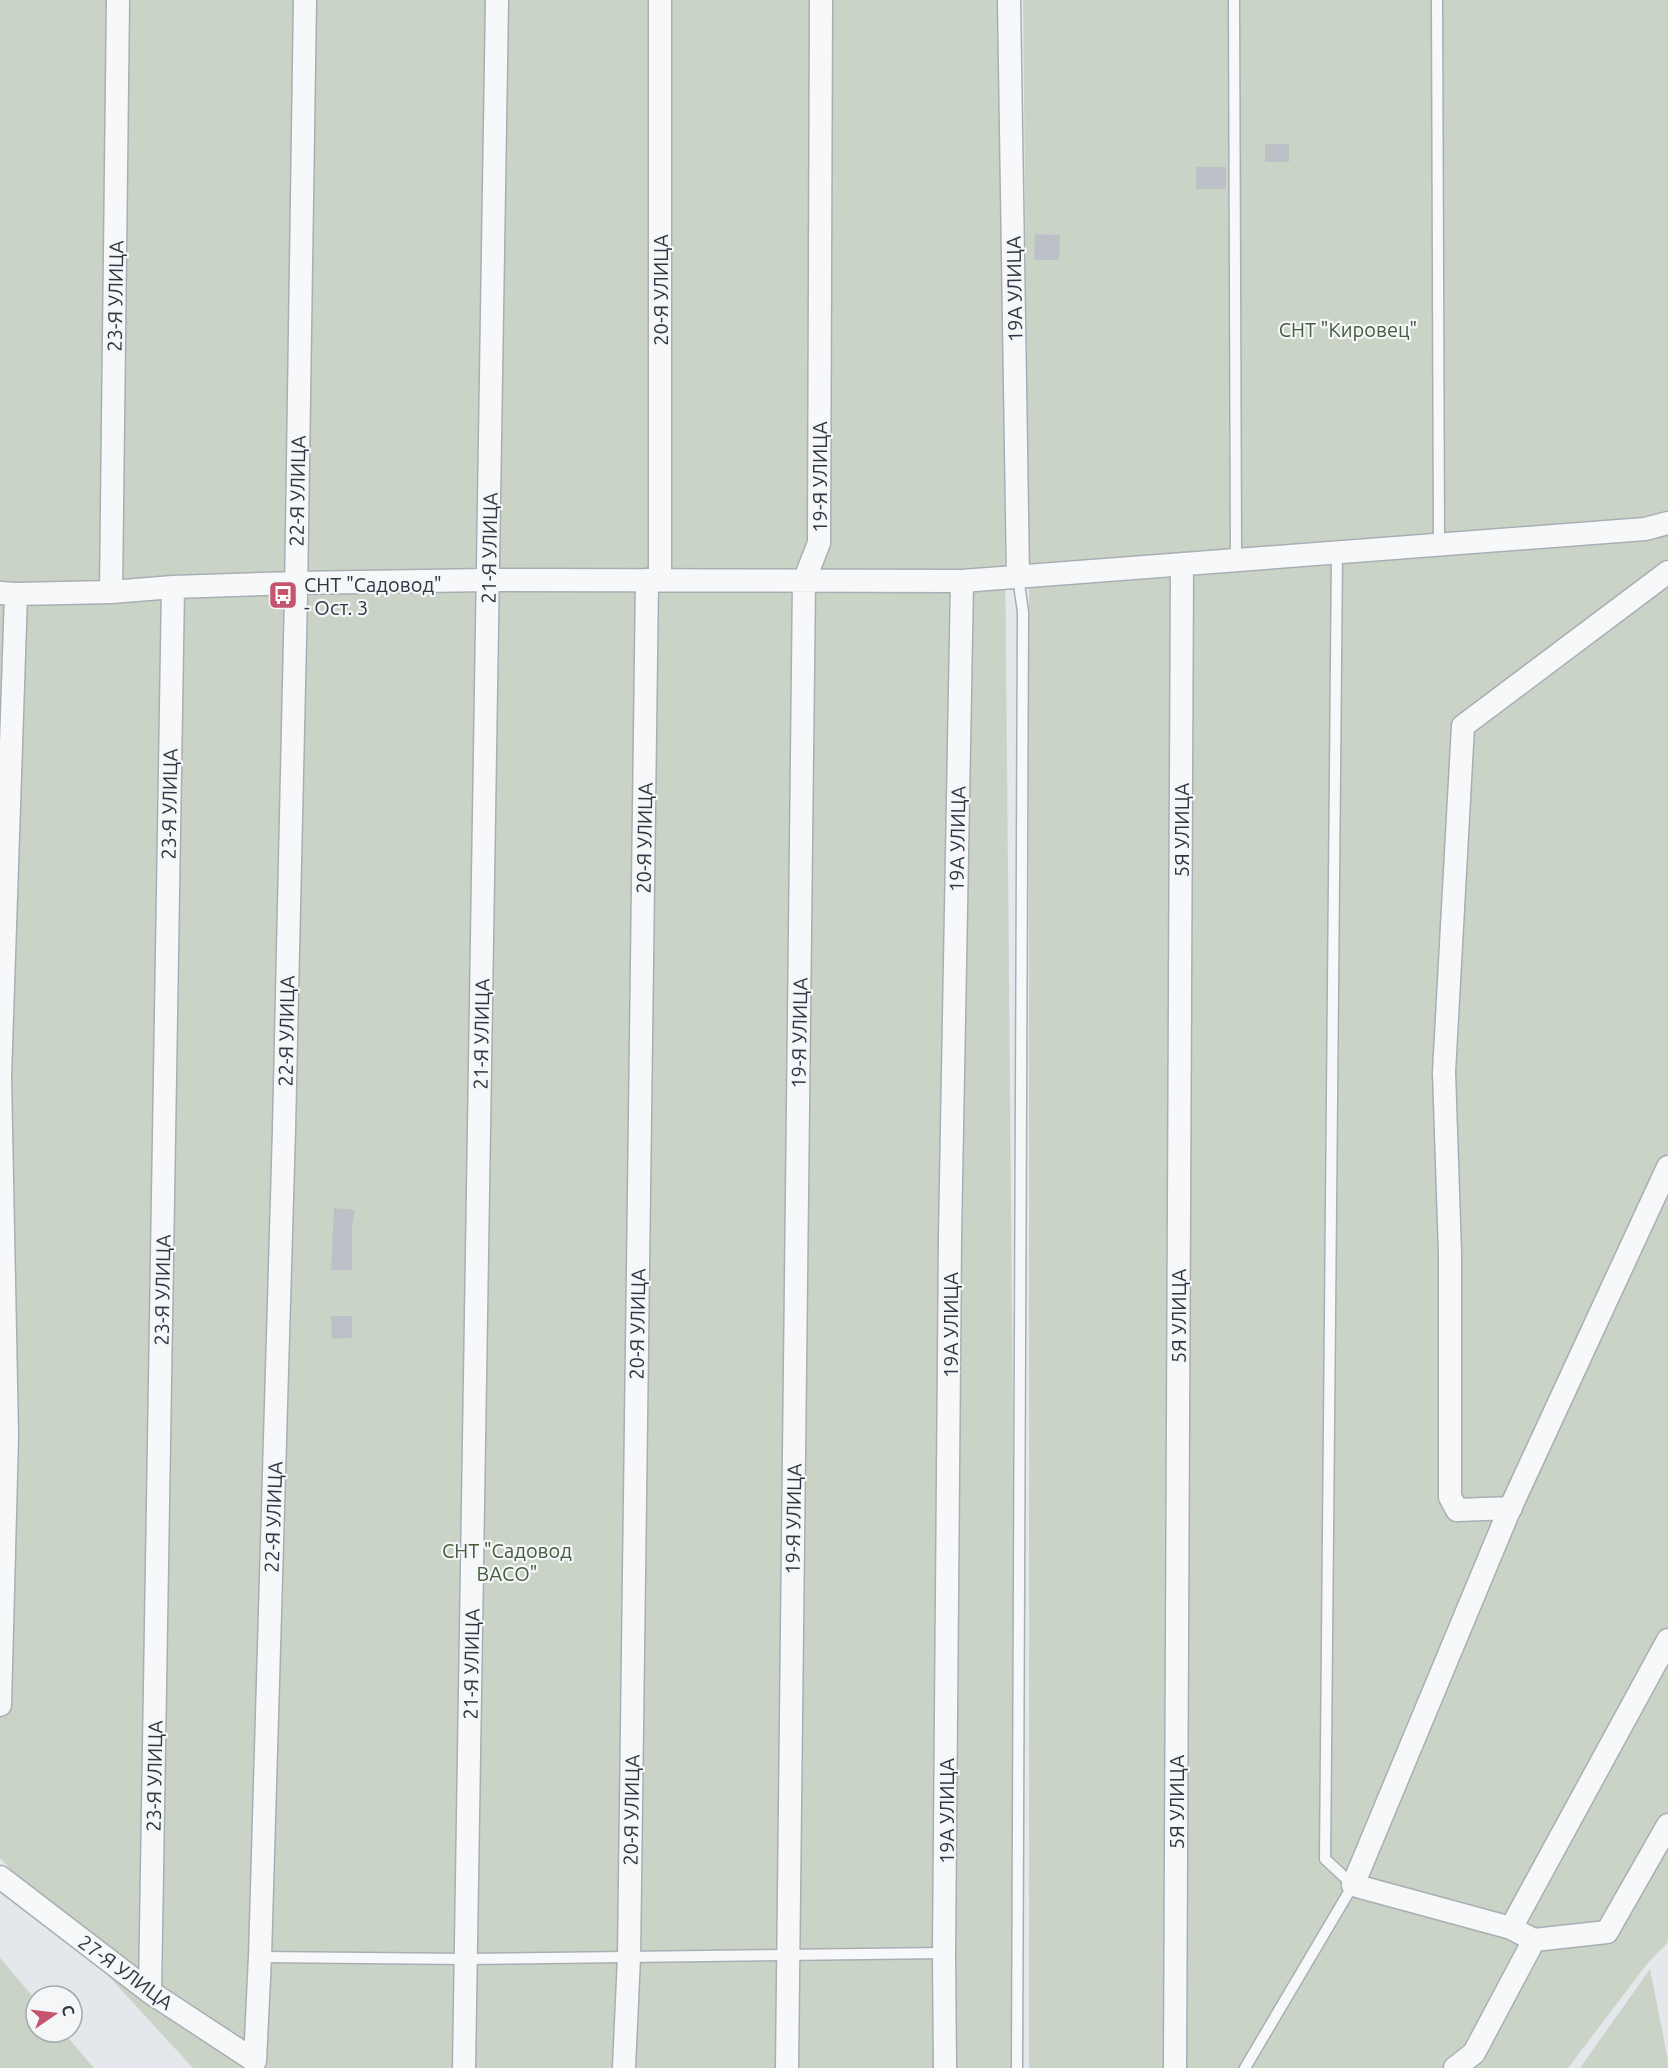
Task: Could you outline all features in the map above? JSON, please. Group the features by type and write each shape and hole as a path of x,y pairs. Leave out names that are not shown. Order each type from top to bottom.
{"street":[{"name":"23-Я УЛИЦА","path":"111,592 118,0"},
{"name":"22-Я УЛИЦА","path":"258,2066 283,1165 296,583 305,0"},
{"name":"21-Я УЛИЦА","path":"464,2068 497,0"},
{"name":"20-Я УЛИЦА","path":"624,2068 629,1957 653,580 660,0"},
{"name":"19-Я УЛИЦА","path":"787,2068 804,581 819,543 821,0"},
{"name":"19А УЛИЦА","path":"1009,0 1018,577"},
{"path":"0,1705 7,1436 0,1077 8,593 111,592 173,587 296,583 488,580 962,581 1645,529 1668,523"},
{"name":"5Я УЛИЦА","path":"1175,2068 1182,564"},
{"path":"1510,1508 1457,1510 1450,1497 1450,1253 1444,1072 1463,726 1668,572"},
{"name":"19А УЛИЦА","path":"945,2068 950,1237 962,581"},
{"name":"23-Я УЛИЦА","path":"150,1992 173,587"},
{"path":"1668,1167 1510,1508 1353,1885 1511,1928 1534,1940 1607,1932 1668,1826"},
{"path":"1511,1928 1668,1640"},
{"name":"27-Я УЛИЦА","path":"0,1877 150,1992 258,2066"},
{"path":"1455,2068 1474,2053 1534,1940"}],"lane":[{"path":"1234,0 1236,560"},
{"path":"1437,0 1439,545"},
{"path":"1245,2068 1353,1885 1325,1860 1337,553"},
{"path":"1017,2068 1023,624 1018,577"},
{"path":"260,1958 466,1959 944,1953"}],"green space":[{"name":"СНТ \"Садовод ВАСО\"","path":"0,0 1000,0 1019,2068 193,2068 0,1858"},
{"name":"СНТ \"Кировец\"","path":"1023,0 1668,0 1668,1942 1647,1964 1568,2068 1029,2068 1029,583"},
{"path":"0,1958 24,1986 24,2044 73,2044 94,2068 0,2068"},
{"path":"1650,1969 1668,2068 1580,2068"}],"building":[{"path":"1265,144 1289,144 1289,162 1265,162"},
{"path":"1196,167 1226,167 1226,189 1196,189"},
{"path":"1035,234 1060,235 1059,260 1034,260"},
{"path":"334,1208 355,1210 352,1228 352,1270 331,1270"},
{"path":"331,1316 352,1316 352,1338 332,1339"}],"place":[{"name":"СНТ \"Садовод\" - Ост. 3","path":"283,595"}]}
